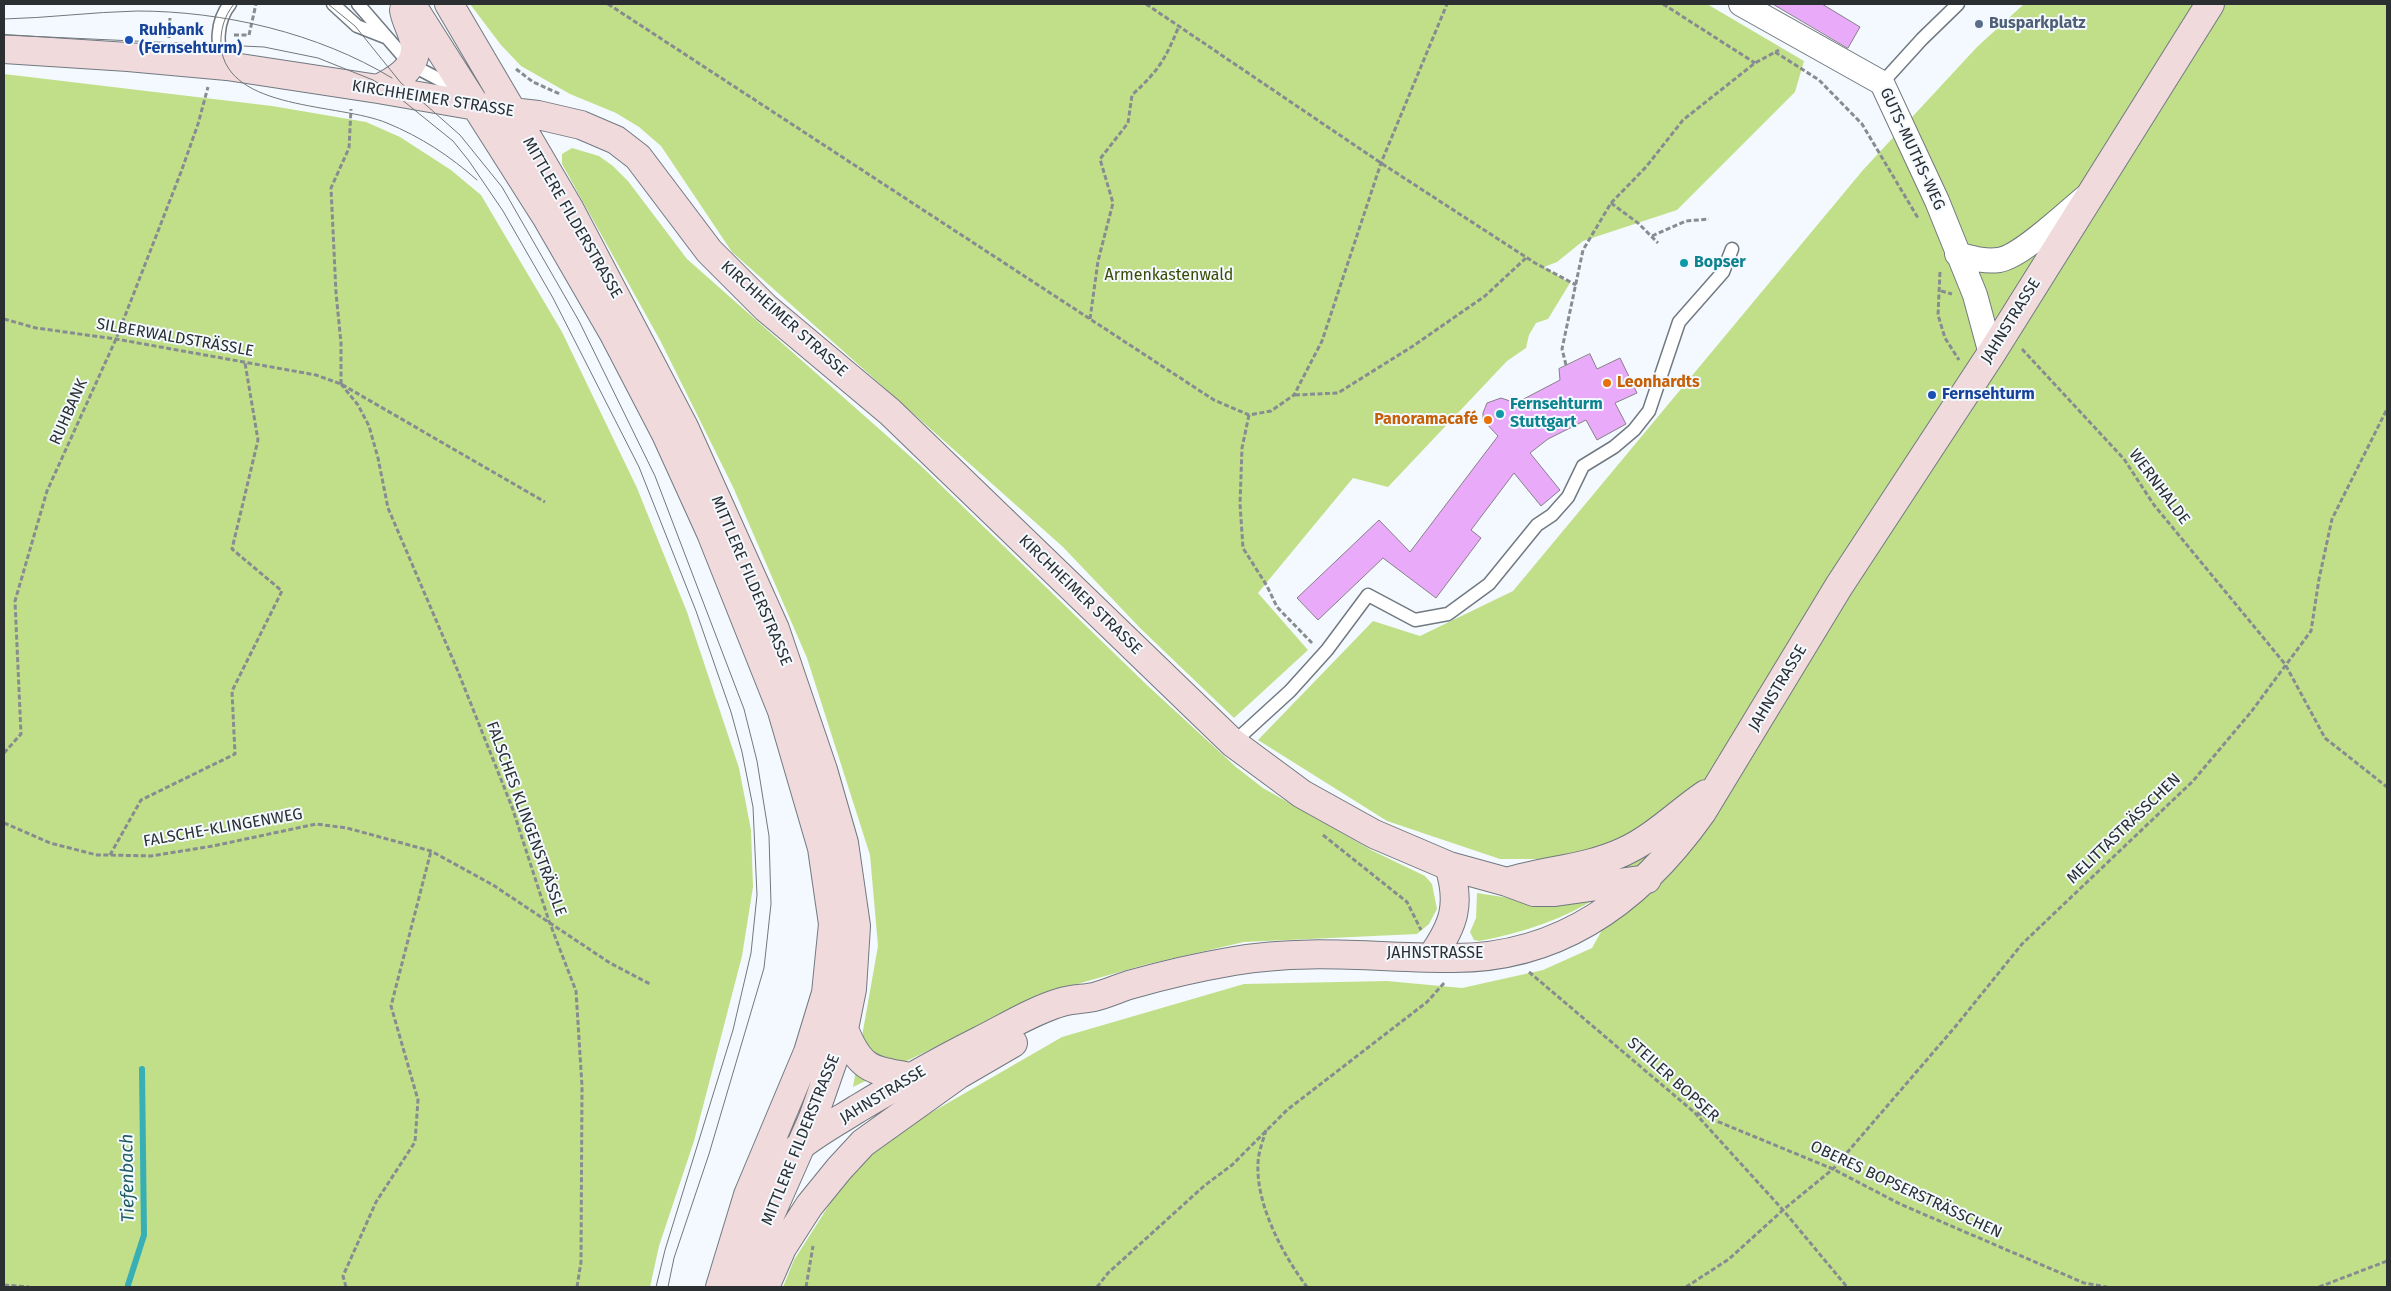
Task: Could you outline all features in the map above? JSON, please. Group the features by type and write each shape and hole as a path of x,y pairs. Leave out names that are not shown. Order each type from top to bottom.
{"main road":[{"path":"378,89 402,75 410,64 416,49 406,22 403,4"},
{"name":"MITTLERE FILDERSTRASSE","path":"411,4 547,218 614,334 666,434 710,533 778,702 822,848 833,924 826,993 808,1052 748,1195"},
{"name":"MITTLERE FILDERSTRASSE","path":"449,4 485,61 511,112 569,208 645,348 684,427 775,629 823,770 844,843 856,926 852,989 844,1029 813,1118 764,1230 747,1287"},
{"name":"JAHNSTRASSE","path":"720,1287 748,1195 800,1146 910,1077 1011,1025 1061,1002 1095,997 1170,974 1238,960 1288,954 1443,957 1506,953 1547,941 1600,916 1626,898 1648,879 1680,844 1717,787 1839,586 1991,354 2210,4"},
{"name":"KIRCHHEIMER STRASSE","path":"4,49 128,57 216,76 378,89 538,115 566,121 616,140 638,157 709,251 760,301 890,412 1233,743 1302,794 1374,834 1448,866 1507,882 1534,892 1555,892 1648,879"},
{"path":"1507,882 1534,874 1590,865 1624,852 1648,839 1687,807 1717,787"},
{"path":"1443,957 1445,937 1452,922 1456,901 1454,884 1448,866"},
{"name":"JAHNSTRASSE","path":"765,1287 782,1248 809,1206 839,1168 863,1143 958,1075 1018,1040 1061,1019 1095,997"},
{"path":"844,1029 858,1057 878,1072 910,1077"}],"street":[{"name":"GUTS-MUTHS-WEG","path":"1741,4 1882,83 1937,201 1949,259 1975,295 1991,354"},
{"path":"1949,259 2001,260 2023,249 2090,193"}],"lane":[{"path":"216,76 220,56 218,32 222,18 230,4"},
{"path":"333,4 357,26 388,38"},
{"path":"358,4 410,64 444,82 477,106"},
{"path":"1882,83 1922,39 1958,4"},
{"path":"1233,743 1290,691 1323,654 1368,595 1415,620 1448,614 1488,584 1537,525 1552,515 1568,497 1583,466 1614,447 1634,430 1649,411 1679,322 1723,272 1732,249"}],"path":[{"path":"235,39 234,34 249,35 256,4"},
{"path":"608,4 1214,400 1249,415 1271,411 1294,395 1322,341 1381,163 1447,4"},
{"path":"1146,4 1381,163 1527,257 1576,286"},
{"path":"1663,4 1754,63"},
{"path":"168,38 170,17"},
{"path":"1090,319 1098,261 1114,203 1100,159 1128,123 1132,95 1157,72 1170,49 1179,26"},
{"path":"169,28 205,31"},
{"path":"1566,365 1562,349 1582,250 1612,203 1646,167 1684,120 1754,63 1775,52 1819,80 1832,91 1862,124 1921,223"},
{"path":"514,67 533,82 562,95 566,121"},
{"name":"RUHBANK","path":"4,753 21,734 15,601 47,491 116,339 216,76"},
{"path":"341,384 331,188 350,148 352,113 344,85"},
{"path":"1612,203 1658,243"},
{"path":"1652,236 1686,221 1709,219"},
{"path":"1294,395 1338,393 1413,346 1485,296 1527,257"},
{"path":"1949,259 1938,315 1945,338 1972,382"},
{"name":"SILBERWALDSTRÄSSLE","path":"4,319 36,328 116,339 316,375 341,384 545,502"},
{"name":"WERNHALDE","path":"2005,330 2124,459 2154,505 2285,664 2325,738 2387,786"},
{"path":"110,855 141,800 235,754 232,691 282,591 232,549 258,440 245,363"},
{"name":"FALSCHES KLINGENSTRÄSSLE","path":"341,384 358,404 369,426 378,458 388,508 457,669 512,807 549,921 576,991 580,1038 580,1262 577,1287"},
{"name":"MELITTASTRÄSSCHEN","path":"1686,1287 1729,1259 1833,1169 1955,1027 2022,944 2193,781 2251,712 2311,631 2318,578 2332,519 2387,409"},
{"path":"1249,415 1242,448 1240,504 1243,548 1267,586 1277,607 1323,654"},
{"name":"FALSCHE-KLINGENWEG","path":"4,823 50,843 97,855 151,856 213,846 316,824 346,828 431,851 494,886 610,963 650,984"},
{"path":"1097,1287 1108,1273 1204,1186 1232,1165 1287,1110 1426,1002 1443,985 1443,957 1407,902 1317,830"},
{"path":"346,1287 343,1276 376,1202 415,1142 418,1100 391,1006 431,851"},
{"name":"STEILER BOPSER","path":"1506,953 1694,1112 1784,1210 1847,1287"},
{"name":"OBERES BOPSERSTRÄSSCHEN","path":"1694,1112 1833,1169 1900,1204 2084,1283 2107,1287"},
{"path":"1266,1130 1258,1164 1263,1204 1289,1263 1307,1287"},
{"path":"2319,1287 2387,1261"},
{"path":"4,1285 29,1287"}],"green space":[{"name":"Armenkastenwald","path":"470,4 1707,4 1804,61 1795,92 1677,210 1583,241 1557,262 1544,267 1570,283 1548,319 1536,323 1529,335 1526,348 1507,361 1388,487 1353,478 1258,593 1308,650 1234,718 1141,629 1063,547 732,252 661,146 639,127 616,113 570,94 521,66 501,45"},
{"path":"2024,4 2387,4 2387,1287 783,1287 794,1260 863,1152 1062,1037 1244,984 1387,981 1462,988 1543,970 1592,948 1632,876 1571,859 1500,859 1387,821 1258,740 1373,621 1420,636 1513,591 1863,170 1977,47"},
{"path":"4,74 272,106 366,122 400,137 451,170 481,195 562,332 637,488 687,612 739,768 751,830 753,887 742,956 694,1141 659,1246 650,1287 4,1287"},
{"path":"572,148 599,156 613,166 628,181 687,259 920,465 1148,686 1236,767 1263,788 1373,851 1425,876 1432,884 1437,909 1429,924 1417,934 1244,942 1144,965 1049,992 853,1087 878,946 870,855 807,658 733,487 661,342 562,164 562,154"},
{"path":"1477,893 1529,901 1602,895 1588,904 1543,924 1479,941 1474,940 1470,932 1476,918"}],"building":[{"path":"1773,4 1822,4 1860,27 1848,48"},
{"path":"1590,354 1597,369 1620,358 1637,393 1615,403 1626,424 1597,440 1586,420 1548,439 1530,453 1560,490 1541,506 1514,473 1471,530 1481,538 1436,598 1383,558 1318,620 1297,598 1379,520 1410,552 1498,436 1483,420 1483,413 1487,403 1501,398 1516,403 1560,380 1559,369"}],"waterway":[{"name":"Tiefenbach","path":"128,1285 144,1235 142,1069"}],"tram line":[{"path":"234,4 223,24 221,47 228,68 243,83 264,94 289,102 387,123 412,134 435,148 477,180"},
{"path":"328,4 355,26 401,83 460,135 502,187 579,321 655,476 744,709 757,761 769,836 771,904 764,968 709,1154 674,1258 668,1287"},
{"path":"4,19 137,11 170,12 236,20 301,37 363,62 392,78"},
{"path":"4,35 264,47 318,58 373,80 391,91 453,141 503,211 553,298 639,467 696,611 731,712 742,752 753,807 757,895 751,953 733,1030 665,1250 656,1287"}],"place":[{"name":"Busparkplatz","path":"1979,24"},
{"name":"Ruhbank (Fernsehturm)","path":"129,40"},
{"name":"Bopser","path":"1684,263"},
{"name":"Leonhardts","path":"1607,383"},
{"name":"Fernsehturm","path":"1932,395"},
{"name":"Fernsehturm Stuttgart","path":"1500,414"},
{"name":"Panoramacafé","path":"1488,420"}]}
